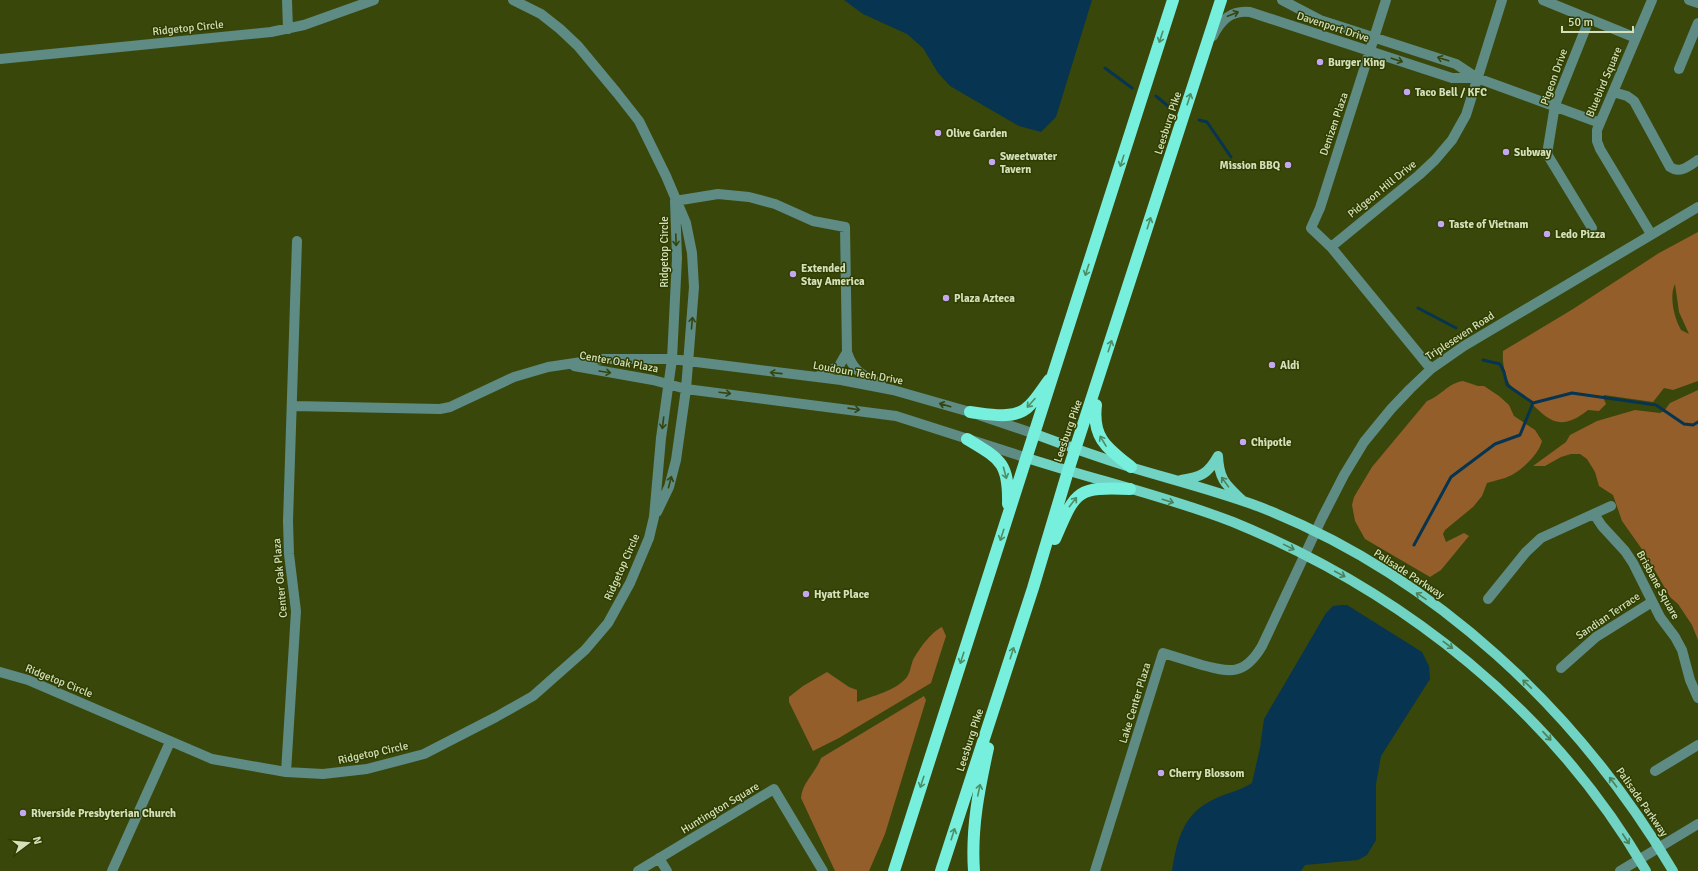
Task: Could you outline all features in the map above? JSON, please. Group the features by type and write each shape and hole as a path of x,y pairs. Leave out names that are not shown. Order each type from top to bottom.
{"highway":[{"path":"894,871 1055,373 1173,0"},
{"name":"Leesburg Pike","path":"941,871 1034,588 1068,471 1098,383 1220,0"},
{"path":"970,412 999,415 1020,413 1030,406 1055,373"},
{"path":"1098,383 1094,420 1097,429 1104,444 1131,467"},
{"path":"967,439 994,455 1004,466 1008,488 1007,518"},
{"path":"1034,588 1074,498 1086,491 1098,488 1130,489"},
{"path":"974,871 973,827 977,800 1000,690"},
{"path":"888,871 907,828"}],"main road":[{"name":"Palisade Parkway","path":"1035,434 1131,467 1178,480 1244,502 1345,547 1432,602 1475,636 1542,698 1598,761 1629,802 1672,871"},
{"path":"1178,480 1204,474 1212,466 1218,456 1219,469 1224,482 1244,502"},
{"path":"1027,458 1130,489 1231,522 1306,556 1352,580 1424,627 1462,656 1500,689 1547,736 1583,779 1612,818 1646,871"}],"street":[{"path":"287,0 288,29"},
{"name":"Ridgetop Circle","path":"0,59 288,29 304,25 374,0"},
{"name":"Ridgetop Circle","path":"513,0 541,14 560,29 578,46 617,93 639,122 666,176 675,201 686,223 692,253 694,288 686,389 676,460 670,487 654,517"},
{"name":"Davenport Drive","path":"1282,0 1320,20 1456,64 1477,78 1555,105 1600,123"},
{"name":"Denizen Plaza","path":"1331,247 1311,228 1320,208 1386,0"},
{"name":"Pidgeon Hill Drive","path":"1331,247 1419,175 1444,150 1466,115 1502,0"},
{"path":"1543,0 1636,38"},
{"name":"Bluebird Square","path":"1651,234 1598,145 1597,130 1652,0"},
{"path":"1690,0 1698,4"},
{"name":"Davenport Drive","path":"1203,56 1216,30 1222,22 1228,16 1243,12 1371,51 1452,78 1477,78"},
{"name":"Pigeon Drive","path":"1589,20 1555,105 1547,154 1592,228"},
{"path":"1679,69 1698,23"},
{"path":"1613,92 1627,96 1634,101 1670,167 1674,170 1682,170 1698,160"},
{"path":"675,201 718,194 749,196 775,204 812,220 845,227 847,352 851,364 857,371 894,390"},
{"name":"Ridgetop Circle","path":"0,672 28,680 212,759 286,772 337,773 404,760 424,754 533,696 586,650 613,616 642,557 654,517 668,384 672,360 677,258 675,201"},
{"name":"Tripleseven Road","path":"1306,556 1344,475 1364,442 1391,408 1431,369 1464,346 1698,207"},
{"name":"Center Oak Plaza","path":"286,772 296,611 289,554 288,521 293,406 297,241"},
{"path":"1331,247 1431,369"},
{"path":"815,377 835,369 842,363 847,352"},
{"name":"Center Oak Plaza","path":"293,406 440,409 450,407 530,371 602,360 672,360"},
{"name":"Loudoun Tech Drive","path":"672,360 815,377 894,390 970,412 1035,434"},
{"name":"Center Oak Plaza","path":"566,365 668,384"},
{"path":"668,384 686,389 896,416 1027,458"},
{"path":"1488,599 1526,552 1541,538 1611,506"},
{"name":"Brisbane Square","path":"1594,514 1602,526 1625,551 1633,563 1660,617 1675,637 1682,650 1690,680 1698,698"},
{"name":"Lake Center Plaza","path":"1095,871 1163,653 1224,671 1243,667 1251,662 1262,646 1306,556"},
{"name":"Sandian Terrace","path":"1561,668 1596,637 1652,602"},
{"path":"112,871 170,742"},
{"path":"1655,771 1698,745"},
{"name":"Huntington Square","path":"638,871 774,789 823,871"},
{"path":"1620,871 1698,824"},
{"path":"659,858 667,871"}],"shaded area":[{"path":"1698,232 1698,381 1673,390 1664,388 1653,402 1604,395 1603,397 1606,404 1599,411 1588,410 1568,421 1560,422 1553,420 1539,411 1524,396 1513,388 1506,375 1503,351 1573,309 1659,253","holes":["1675,284 1679,312 1689,334 1681,330 1674,313 1672,295"]},
{"path":"1463,381 1478,386 1484,386 1499,396 1509,405 1514,416 1535,430 1542,441 1537,452 1528,463 1510,476 1487,483 1482,496 1473,507 1445,530 1443,534 1446,542 1464,533 1469,536 1441,570 1430,577 1365,539 1355,521 1352,505 1354,497 1372,467 1427,401 1453,384"},
{"path":"1698,390 1698,640 1692,625 1678,604 1670,597 1646,555 1622,521 1613,495 1599,486 1595,472 1587,459 1580,454 1571,454 1561,457 1545,466 1533,466 1566,442 1570,435 1597,421 1635,410 1660,413 1664,411 1670,403"},
{"path":"942,627 946,636 931,683 839,738 813,751 789,702 789,697 803,686 827,672 849,687 857,690 857,702 897,686 907,677 913,660 922,646 938,629"},
{"path":"924,696 926,700 885,834 869,871 835,871 801,798 806,782 821,758"}],"water":[{"path":"844,0 1092,0 1056,117 1041,132 1019,126 950,86 938,73 923,48 907,34 863,14"},
{"path":"1347,605 1422,652 1429,666 1430,679 1381,756 1376,784 1376,840 1367,855 1358,860 1305,865 1301,871 1172,871 1178,842 1182,832 1186,824 1198,809 1212,800 1241,789 1252,783 1260,748 1264,719 1326,613 1333,606"}],"waterway":[{"path":"1105,68 1132,88"},
{"path":"1156,96 1174,111"},
{"path":"1199,120 1207,122 1231,157"},
{"path":"1418,308 1456,328"},
{"path":"1483,360 1500,364 1504,372 1507,385 1533,403 1572,393 1656,405 1684,424 1693,425 1698,422"},
{"path":"1414,545 1451,477 1495,444 1520,435 1533,403"}],"place":[{"name":"Burger King","path":"1320,62"},
{"name":"Taco Bell / KFC","path":"1407,92"},
{"name":"Olive Garden","path":"938,133"},
{"name":"Subway","path":"1506,152"},
{"name":"Sweetwater Tavern","path":"992,162"},
{"name":"Mission BBQ","path":"1288,165"},
{"name":"Taste of Vietnam","path":"1441,224"},
{"name":"Ledo Pizza","path":"1547,234"},
{"name":"Extended Stay America","path":"793,274"},
{"name":"Plaza Azteca","path":"946,298"},
{"name":"Aldi","path":"1272,365"},
{"name":"Chipotle","path":"1243,442"},
{"name":"Hyatt Place","path":"806,594"},
{"name":"Cherry Blossom","path":"1161,773"},
{"name":"Riverside Presbyterian Church","path":"23,813"}]}
